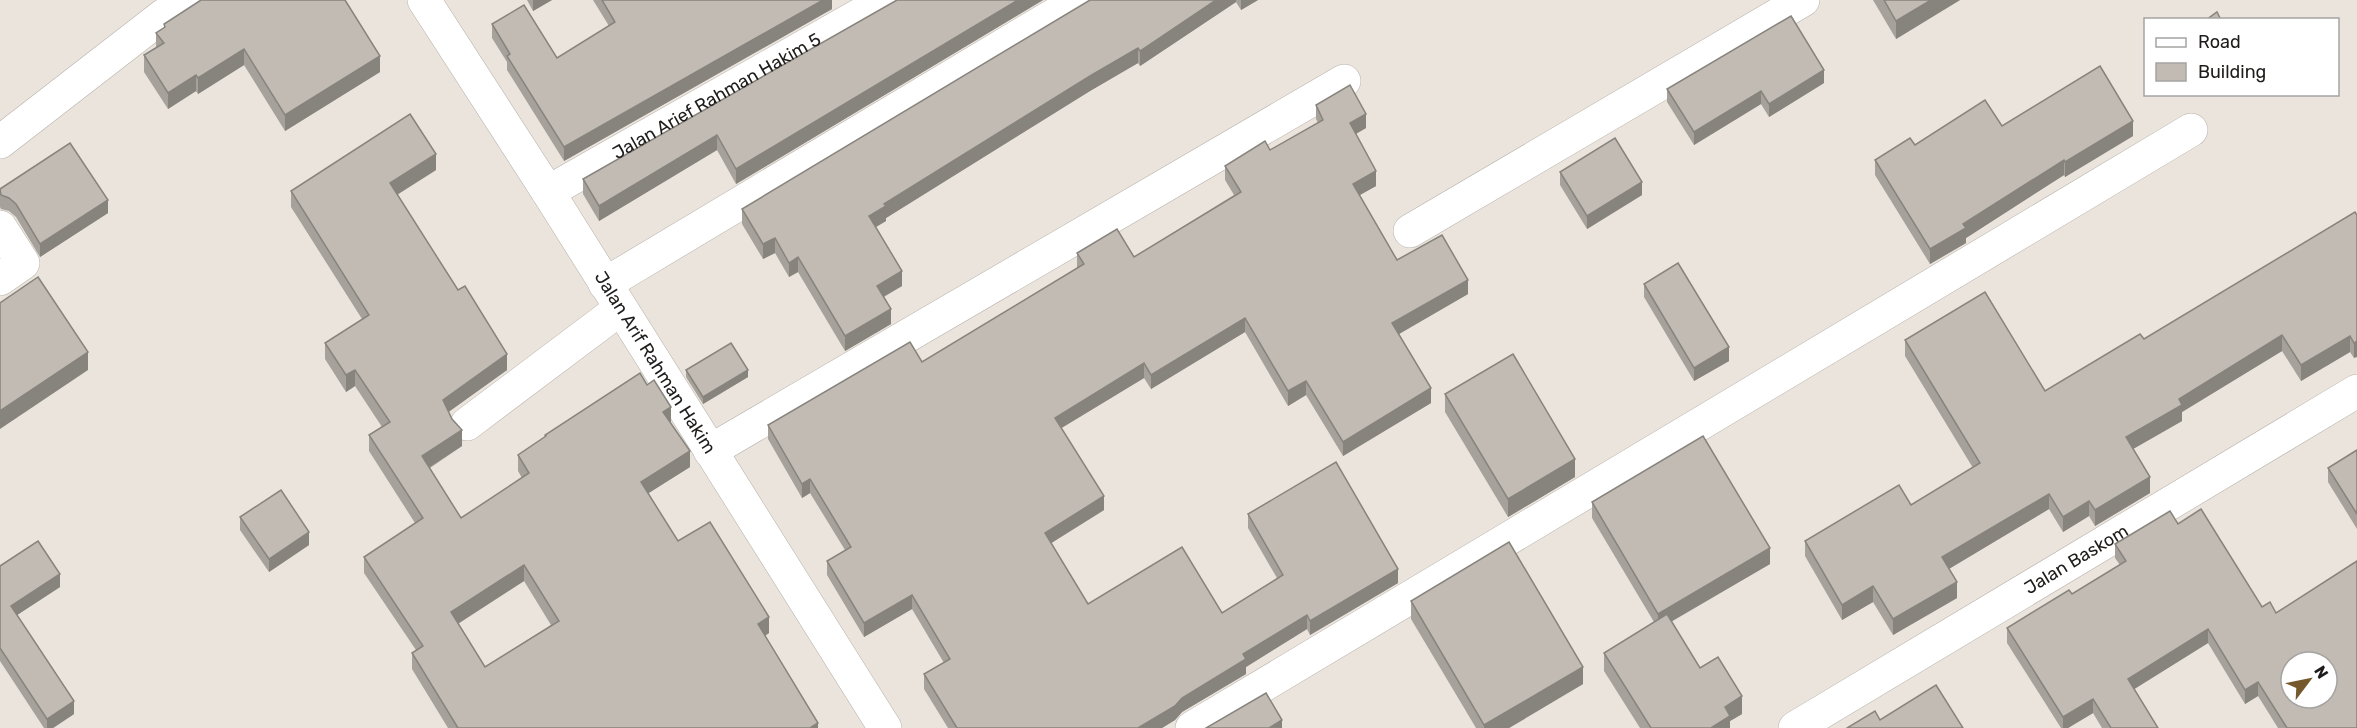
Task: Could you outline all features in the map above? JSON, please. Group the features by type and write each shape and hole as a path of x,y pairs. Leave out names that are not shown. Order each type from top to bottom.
{"street":[{"path":"0,142 164,15 192,0"},
{"name":"Jalan Arif Rahman Hakim","path":"424,0 548,192 710,452 871,723"},
{"name":"Jalan Arief Rahman Hakim 5","path":"548,192 886,0"},
{"path":"467,424 612,296 1078,0"},
{"path":"1410,231 1803,0"},
{"path":"710,452 1344,81"},
{"path":"1192,728 2191,130"},
{"path":"0,227 23,263 0,279"},
{"name":"Jalan Baskom","path":"1795,728 2357,391"}],"building":[{"path":"201,0 345,0 380,56 285,115 244,49 198,78 196,75 168,93 144,55 164,43 156,33 165,27 164,24"},
{"path":"602,0 823,0 564,147 507,56 510,54 492,24 524,5 557,58 615,22"},
{"path":"897,0 1018,0 736,169 717,135 599,206 583,179"},
{"path":"1090,0 1216,0 1140,51 1138,48 1090,76 884,204 886,206 869,216 902,271 877,286 891,309 845,336 798,257 789,263 775,238 763,244 742,209"},
{"path":"1884,0 1931,0 1896,21"},
{"path":"2217,12 2220,18 2209,18"},
{"path":"1791,16 1824,70 1769,104 1761,91 1694,132 1667,89"},
{"path":"2100,66 2133,121 2065,162 2064,160 1963,224 1966,228 1930,249 1875,160 1910,138 1915,145 1985,100 2002,126"},
{"path":"1350,85 1366,114 1350,123 1376,171 1353,184 1397,260 1442,235 1468,280 1392,323 1431,388 1343,442 1306,381 1288,391 1245,318 1151,375 1144,363 1055,418 1104,496 1045,533 1088,604 1182,547 1222,613 1283,575 1248,514 1336,462 1398,569 1310,621 1307,615 1243,654 1246,659 1138,728 957,728 924,674 950,659 912,595 864,623 827,561 851,547 810,479 802,484 768,425 910,342 922,362 1084,264 1077,253 1117,229 1134,257 1241,192 1225,166 1265,141 1270,150 1323,120 1316,105"},
{"path":"410,114 436,154 390,183 458,290 465,286 507,354 443,400 452,419 462,430 422,456 461,518 529,473 518,455 545,435 640,373 647,385 654,380 671,407 663,412 690,451 641,482 678,541 710,522 769,617 758,624 818,723 810,728 458,728 412,653 423,646 364,557 423,518 369,435 390,422 355,370 346,375 325,343 369,315 291,191","holes":["524,565 559,621 485,667 451,612"]},
{"path":"1615,138 1642,182 1587,216 1560,172"},
{"path":"70,143 108,200 40,244 16,204 1,195 0,189"},
{"path":"2355,212 2357,215 2357,341 2354,343 2350,336 2301,365 2282,335 2179,399 2182,405 2126,437 2150,477 2095,510 2089,501 2063,517 2049,494 1942,557 1957,582 1893,619 1873,586 1842,605 1805,541 1899,485 1911,505 1980,463 1905,340 1985,292 2045,391 2140,334 2144,339"},
{"path":"1678,263 1729,347 1694,368 1644,284"},
{"path":"38,277 88,352 0,411 0,303"},
{"path":"731,343 748,370 703,397 686,370"},
{"path":"1513,354 1575,459 1508,499 1445,394"},
{"path":"1703,436 1770,548 1658,614 1592,502"},
{"path":"2357,450 2357,514 2328,468"},
{"path":"281,490 309,532 269,559 240,517"},
{"path":"2201,509 2262,607 2270,602 2276,613 2357,561 2357,728 2287,728 2258,682 2245,690 2208,629 2128,679 2158,728 2111,728 2093,699 2063,717 2007,628 2069,590 2072,594 2126,561 2115,544 2170,511 2178,524"},
{"path":"38,541 60,574 11,606 74,701 47,719 0,648 0,566"},
{"path":"1509,542 1583,667 1484,725 1411,601"},
{"path":"1667,614 1700,668 1718,657 1742,696 1725,707 1730,716 1711,728 1651,728 1604,653"},
{"path":"1936,685 1963,728 1847,728 1875,711 1880,720"},
{"path":"1266,693 1282,720 1269,728 1206,728"}]}
